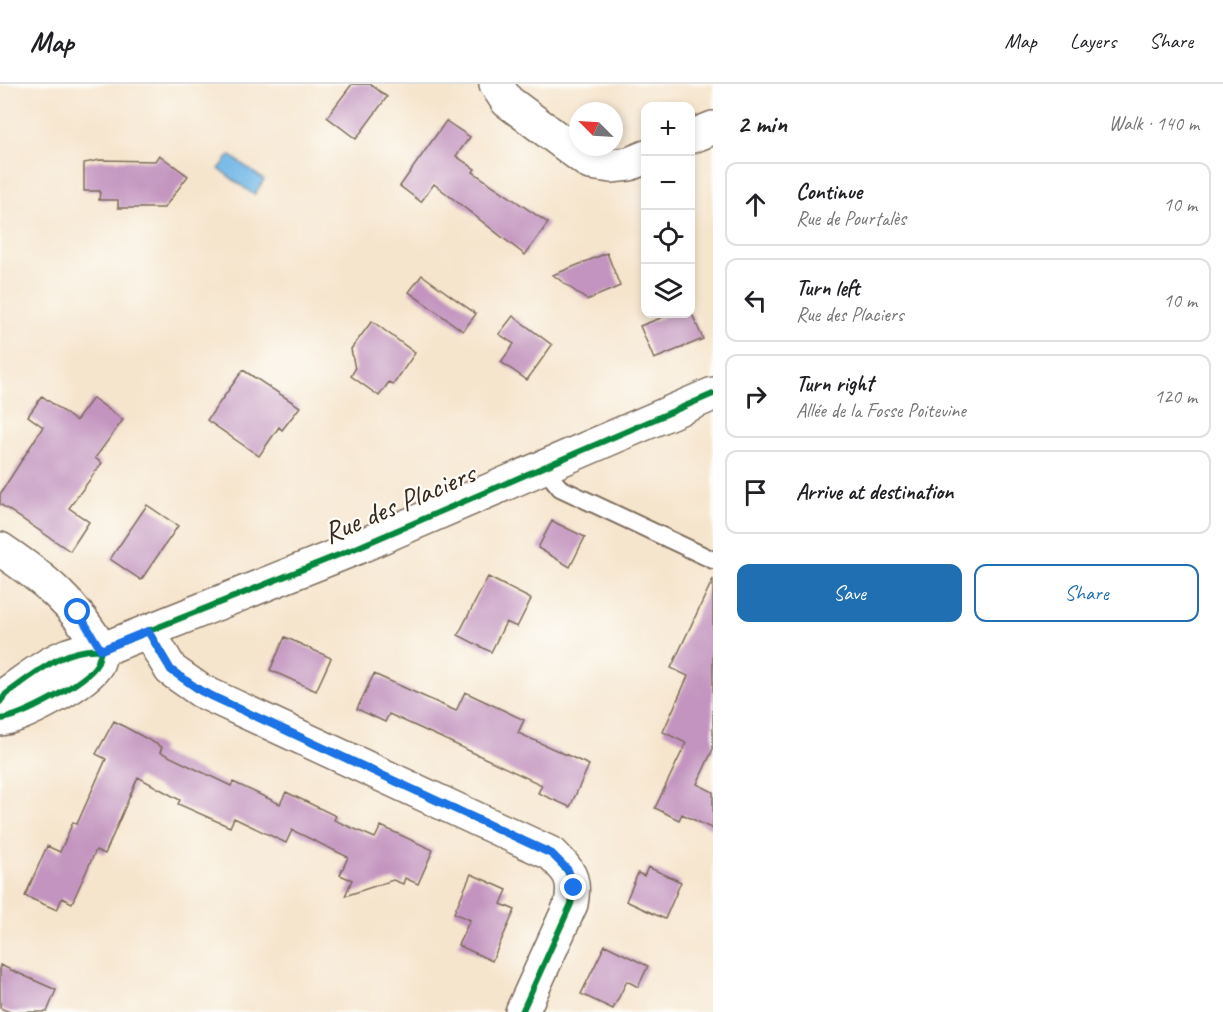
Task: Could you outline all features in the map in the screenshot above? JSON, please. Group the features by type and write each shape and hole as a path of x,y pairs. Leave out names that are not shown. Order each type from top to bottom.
{"street":[{"path":"496,84 507,101 590,163 611,166 629,164 641,159"},
{"path":"695,135 713,128"},
{"name":"Rue des Placiers","path":"0,702 6,694 69,653 87,649 101,650 356,548 713,394"},
{"path":"0,549 60,592 78,612 101,650 97,664 86,676 24,712 0,719"},
{"path":"148,631 171,670 201,691 552,854 568,870 574,888 571,904 522,1012"}],"lane":[{"path":"542,466 560,488 713,560"}],"water":[{"path":"230,155 264,180 254,195 219,169"}],"building":[{"path":"352,84 370,84 387,97 356,139 327,117"},
{"path":"446,121 470,137 456,156 475,169 473,172 548,223 525,255 434,184 421,202 400,186"},
{"path":"159,155 188,176 164,208 118,208 118,200 99,200 100,191 84,191 84,163 100,160 155,161"},
{"path":"607,253 620,286 587,300 553,275"},
{"path":"422,275 476,314 463,331 409,292"},
{"path":"513,316 552,345 527,380 501,362 514,344 499,334"},
{"path":"661,318 694,318 703,339 654,359 640,326"},
{"path":"372,321 415,353 393,385 389,382 379,396 351,376 355,369 351,349"},
{"path":"243,370 300,407 282,430 279,427 259,456 207,420"},
{"path":"42,396 76,421 93,398 123,420 95,458 102,463 69,508 89,522 70,551 0,504 0,494 43,427 28,416"},
{"path":"147,505 178,526 141,580 110,559"},
{"path":"552,521 585,537 570,567 538,548"},
{"path":"488,577 531,599 517,627 506,622 491,652 458,635"},
{"path":"713,579 713,749 697,784 713,792 713,829 682,814 679,820 655,808 686,743 663,732 688,676 671,668"},
{"path":"285,637 331,658 316,691 270,670"},
{"path":"374,674 456,711 465,692 524,720 518,733 589,765 570,807 538,793 542,785 444,739 389,714 385,722 357,709"},
{"path":"114,721 162,747 160,752 231,786 233,782 280,804 286,792 336,816 334,820 375,838 381,826 433,850 418,884 405,878 403,884 393,880 345,896 352,880 340,875 348,857 292,830 286,843 234,818 230,827 178,804 180,800 138,777 105,854 96,850 72,903 62,898 57,910 25,896 47,846 60,852 73,822 77,824 106,759 96,754"},
{"path":"648,867 681,882 665,919 626,901 638,873 644,876"},
{"path":"471,874 507,890 501,904 515,910 492,961 458,945 470,920 454,913"},
{"path":"605,945 648,966 638,987 627,981 613,1009 581,994"},
{"path":"0,965 56,990 47,1012 10,1012 0,1008"}],"cycle path":[{"path":"0,702 6,694 28,678 62,657 87,650 101,650 356,548 713,394"},
{"path":"148,631 171,670 201,691 552,854 558,860 567,870 572,881 571,904 522,1012"},
{"path":"0,719 22,713 67,689 91,671 97,664 101,650"}],"route":[{"path":"78,612 101,650 148,631 171,670 201,691 552,854 568,870 574,888"}]}
